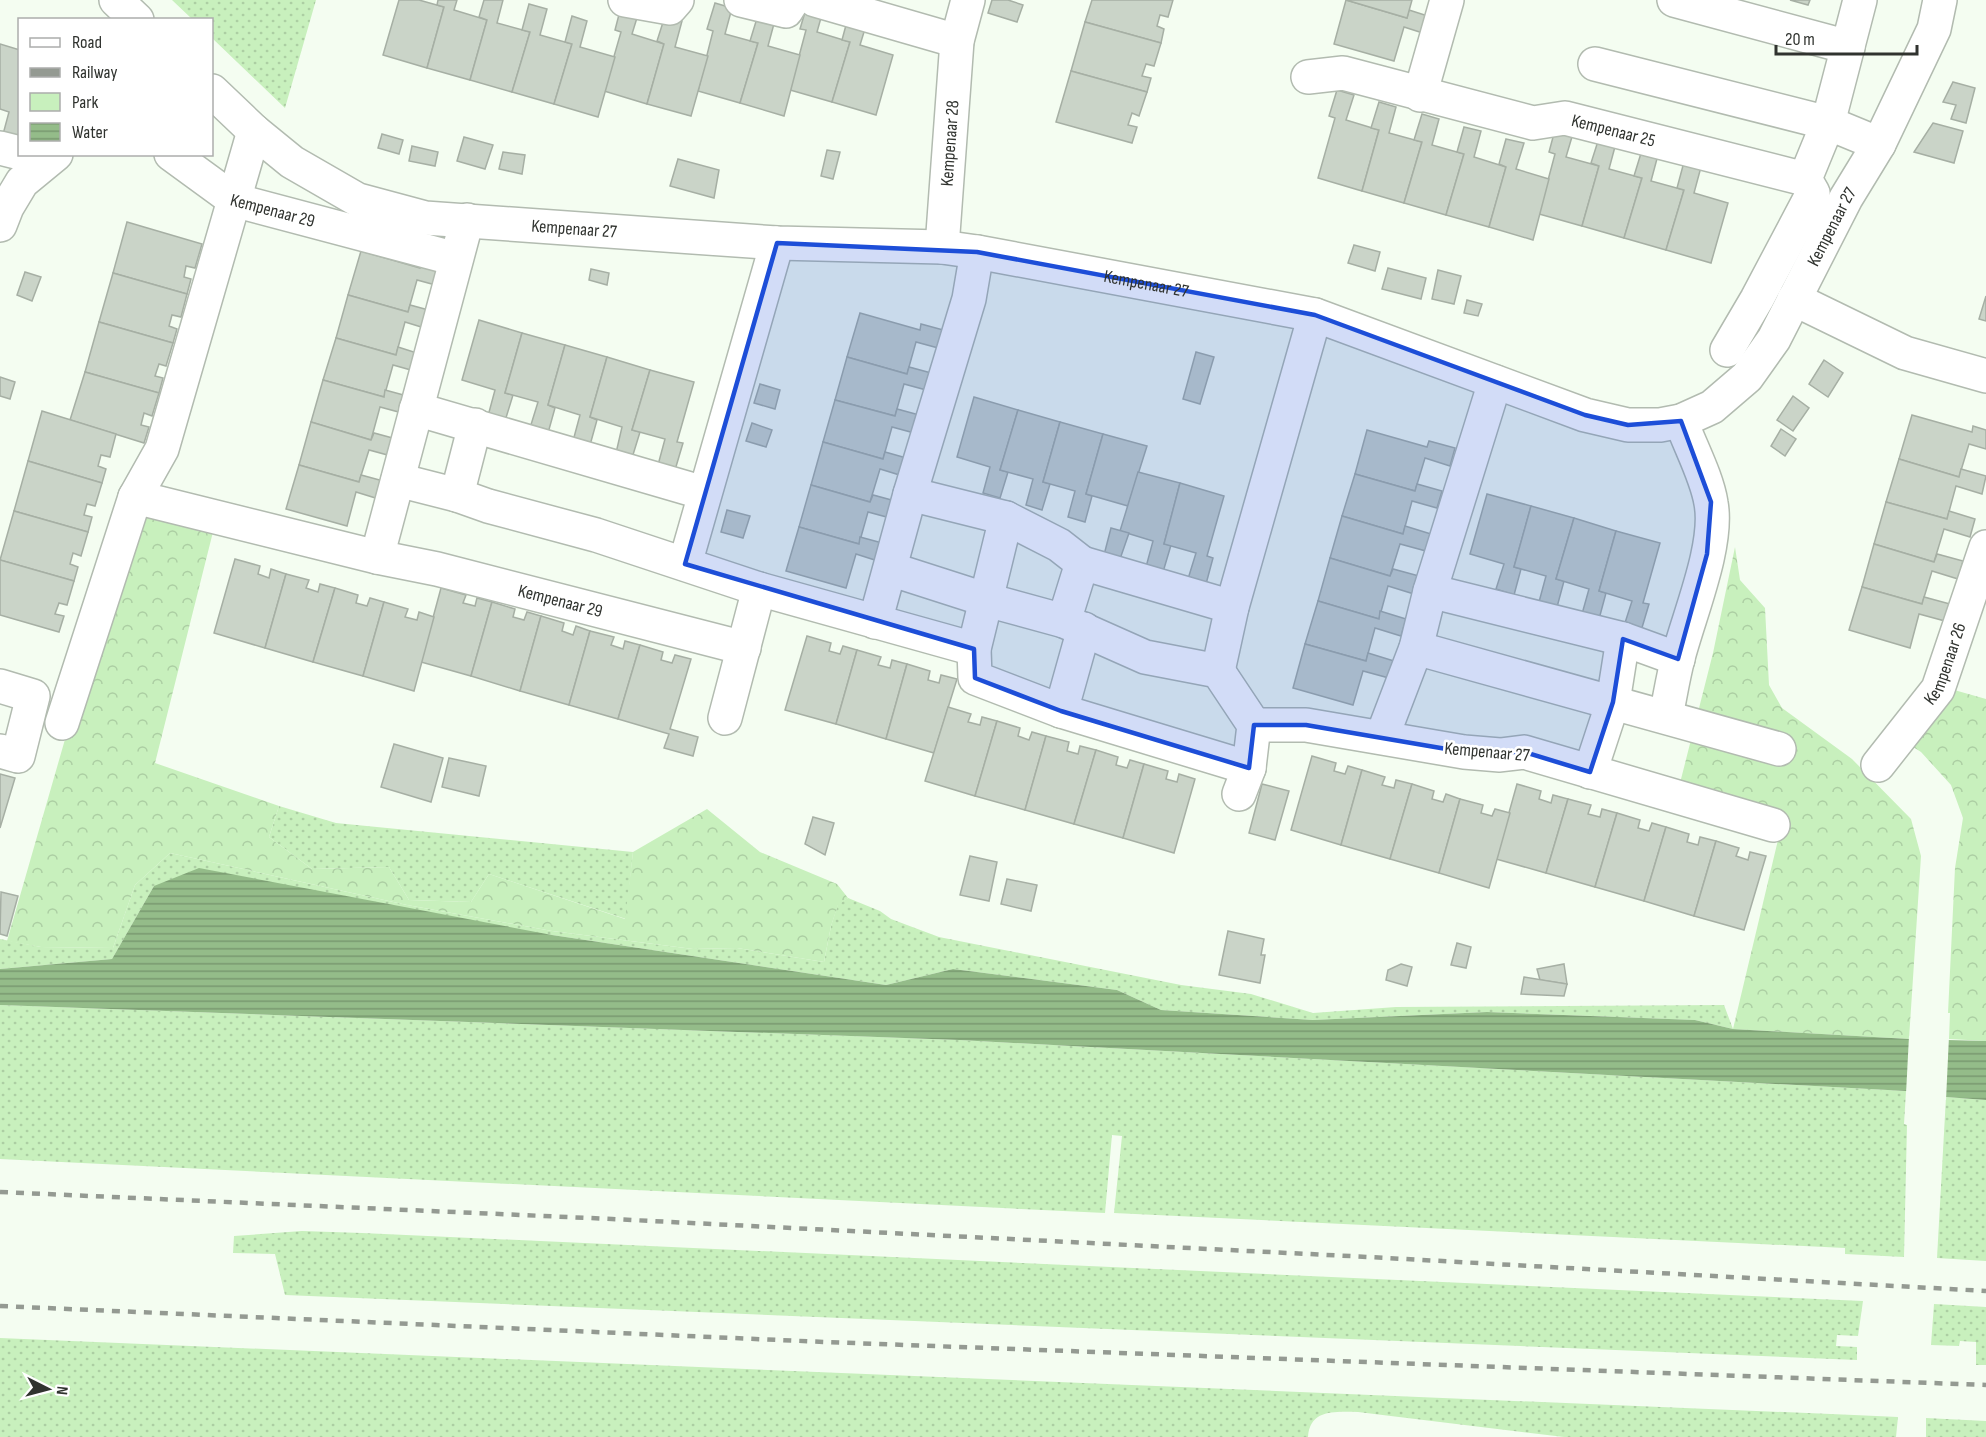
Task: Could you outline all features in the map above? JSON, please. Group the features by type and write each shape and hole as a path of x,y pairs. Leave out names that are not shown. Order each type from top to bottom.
{"street":[{"path":"116,0 135,18"},
{"path":"625,0 670,8 677,0"},
{"path":"741,0 786,11 793,0"},
{"path":"814,0 957,41"},
{"path":"1420,95 1447,0"},
{"path":"1674,0 1848,47"},
{"path":"1726,350 1757,299 1813,193 1805,179 1828,123 1860,0"},
{"name":"Kempenaar 27","path":"213,92 254,131 292,162 358,200 424,218 777,243 942,247 977,252 1315,315 1585,415 1617,424 1642,426 1681,422 1712,407 1746,377 1770,345 1846,198 1879,144 1934,29 1940,0"},
{"name":"Kempenaar 28","path":"942,247 962,1"},
{"path":"1595,64 1828,123 1879,144"},
{"name":"Kempenaar 25","path":"1308,77 1343,73 1533,123 1565,118 1805,179"},
{"path":"62,723 135,497 162,449 254,131"},
{"path":"0,148 20,180"},
{"name":"Kempenaar 29","path":"174,156 234,200 456,259"},
{"path":"377,556 467,220"},
{"path":"685,564 777,243"},
{"path":"875,622 910,494 969,299 977,252"},
{"path":"1794,299 1905,353 1986,376"},
{"path":"1218,671 1232,607 1315,315"},
{"path":"1382,737 1416,648 1430,591 1496,382"},
{"path":"416,409 704,493"},
{"path":"1666,716 1678,659 1712,530 1709,494 1681,422"},
{"path":"457,495 475,426"},
{"path":"398,480 596,536 759,590 974,650"},
{"path":"910,494 1006,518 1059,545 1082,563 1232,607"},
{"name":"Kempenaar 29","path":"135,497 377,556 437,568 744,648"},
{"path":"906,574 987,600 1074,625 1145,657 1218,671 1254,725 1244,781 975,678 974,650 987,600 1006,518"},
{"name":"Kempenaar 26","path":"1878,765 1938,689 1986,547"},
{"path":"1061,711 1082,563"},
{"path":"725,718 759,590"},
{"path":"1430,591 1623,639 1678,659"},
{"path":"1590,772 1613,702 1623,639"},
{"path":"1416,648 1779,749"},
{"path":"0,686 33,696 18,756 0,751"},
{"name":"Kempenaar 27","path":"1254,725 1306,725 1500,756 1524,752 1773,825"}],"highlighted area":[{"path":"777,243 977,252 1315,315 1585,415 1628,425 1681,421 1711,502 1707,554 1678,659 1623,639 1613,702 1590,772 1524,752 1464,752 1306,725 1254,725 1249,768 1061,711 975,678 974,649 685,564"}],"green space":[{"path":"172,0 316,0 285,108 213,39 213,18 191,18"},
{"path":"142,506 218,512 155,763 279,806 269,837 312,869 389,867 409,900 471,902 489,874 625,919 633,852 707,809 760,852 837,884 848,898 838,905 824,962 737,948 693,949 552,931 407,905 170,853 135,885 113,948 41,947 7,941 70,722"},
{"path":"1735,547 1740,580 1765,608 1769,685 1782,708 1852,759 1911,819 1921,856 1909,1039 1733,1029 1782,823 1679,787 1713,653"},
{"path":"1926,682 1986,699 1986,1041 1949,1039 1950,1013 1948,1013 1955,868 1963,818 1951,785 1921,752 1910,745"},
{"path":"279,806 336,823 633,852 626,919 489,874 471,902 409,900 389,867 312,869 269,837"},
{"path":"170,853 407,905 552,931 693,949 737,948 824,962 838,904 848,898 880,911 891,919 939,937 1181,985 1251,994 1313,1013 1396,1007 1724,1005 1733,1029 1695,1020 1487,1012 1313,1020 1161,1010 1117,990 953,969 886,985 552,935 154,886 112,959 0,969 0,939 41,947 113,948 135,885"},
{"path":"0,1005 959,1040 1906,1091 1904,1257 1845,1254 1845,1248 1114,1213 1122,1136 1112,1135 1105,1213 0,1159"},
{"path":"1946,1097 1986,1100 1986,1261 1937,1258"},
{"path":"302,1231 1863,1301 1858,1336 1837,1335 1836,1346 1857,1347 1857,1360 285,1295 275,1254 233,1253 234,1236"},
{"path":"1934,1304 1986,1307 1986,1365 1976,1365 1976,1342 1960,1341 1959,1346 1931,1345"},
{"path":"0,1338 1898,1417 1896,1437 1564,1437 1358,1412 1333,1412 1319,1416 1314,1421 1308,1437 0,1437"},
{"path":"1926,1418 1986,1421 1986,1437 1926,1437"}],"water":[{"path":"199,868 552,935 886,985 953,969 1117,990 1161,1010 1313,1020 1487,1012 1695,1020 1733,1029 1986,1041 1986,1100 1906,1091 959,1040 0,1005 0,969 112,959 154,886"}],"pier":[{"path":"1909,1036 1949,1036 1946,1100 1906,1094"}],"building":[{"path":"399,0 419,0 444,7 427,68 383,55"},
{"path":"438,0 457,0 454,10 487,20 470,80 427,68 444,7 437,5"},
{"path":"484,0 503,0 497,23 530,32 512,92 470,80 487,20 479,17"},
{"path":"992,0 1008,0 1023,5 1017,22 988,13"},
{"path":"1092,0 1173,0 1168,17 1160,15 1157,26 1164,29 1161,43 1085,22"},
{"path":"1346,0 1407,18 1409,10 1434,18 1429,35 1404,27 1394,61 1334,44"},
{"path":"1346,0 1412,0 1407,18"},
{"path":"1790,0 1810,0 1808,5"},
{"path":"808,2 824,7 817,32 850,42 832,102 790,90 806,30 800,29"},
{"path":"622,3 640,8 632,34 664,44 647,104 604,91 621,32 615,30"},
{"path":"715,3 732,8 725,34 758,43 740,103 698,91 713,31 707,29"},
{"path":"529,4 547,9 540,35 572,44 554,104 512,92 530,32 522,30"},
{"path":"849,14 868,19 860,45 893,55 876,115 832,102 850,42 842,40"},
{"path":"758,15 775,20 768,46 800,55 784,116 740,103 758,43 750,41"},
{"path":"572,16 587,21 580,47 615,57 598,117 554,104 572,44 565,42"},
{"path":"665,16 682,21 675,47 708,56 691,116 647,104 664,44 657,41"},
{"path":"1085,22 1161,43 1154,66 1146,64 1142,76 1151,78 1147,92 1071,71"},
{"path":"0,44 18,49 18,140 2,138 9,112 0,109"},
{"path":"1071,71 1147,92 1139,116 1132,113 1128,125 1137,127 1132,143 1056,122"},
{"path":"1953,82 1975,88 1966,123 1951,119 1956,105 1943,102"},
{"path":"1337,90 1354,95 1346,120 1379,130 1362,191 1318,178 1335,118 1329,116"},
{"path":"1379,102 1396,107 1389,133 1422,142 1404,203 1362,191 1379,130 1371,128"},
{"path":"1422,114 1439,119 1432,145 1464,154 1446,215 1404,203 1422,142 1414,140"},
{"path":"1933,123 1963,131 1954,163 1914,152"},
{"path":"1556,126 1574,130 1566,157 1599,166 1582,226 1539,214 1555,154 1549,152"},
{"path":"1464,127 1481,131 1474,157 1506,167 1489,227 1446,215 1464,154 1457,152"},
{"path":"382,134 403,140 399,154 378,148"},
{"path":"464,137 493,145 485,169 457,161"},
{"path":"1599,138 1616,143 1609,169 1642,178 1624,238 1582,226 1599,166 1591,163"},
{"path":"1506,139 1524,143 1516,169 1549,179 1533,240 1489,227 1506,167 1499,164"},
{"path":"412,146 438,152 435,166 409,161"},
{"path":"827,150 840,152 833,179 821,176"},
{"path":"1642,150 1658,155 1651,181 1684,190 1666,250 1624,238 1642,178 1634,176"},
{"path":"503,152 525,155 522,174 499,169"},
{"path":"678,159 719,170 714,198 670,186"},
{"path":"1684,162 1701,167 1694,193 1728,203 1711,263 1666,250 1684,190 1677,188"},
{"path":"127,222 202,244 195,268 186,266 184,277 191,279 187,294 113,273"},
{"path":"1354,245 1380,252 1375,271 1348,263"},
{"path":"361,251 420,268 422,262 448,270 443,287 417,280 408,312 348,295"},
{"path":"1388,268 1426,278 1421,299 1382,289"},
{"path":"591,269 609,273 607,285 589,280"},
{"path":"1438,270 1461,276 1454,304 1432,299"},
{"path":"25,272 41,277 32,301 17,295"},
{"path":"113,273 187,294 181,317 172,315 169,326 177,329 173,343 99,322"},
{"path":"348,295 408,312 410,305 436,312 431,330 405,322 396,355 336,338"},
{"path":"1986,296 1986,321 1979,319"},
{"path":"1467,300 1482,304 1478,316 1464,313"},
{"path":"860,313 920,330 921,324 947,331 942,349 916,342 907,374 847,357"},
{"path":"479,320 522,333 505,393 513,395 505,421 488,416 495,390 462,380"},
{"path":"99,322 173,343 166,366 159,364 155,376 163,378 159,393 85,372"},
{"path":"522,333 565,345 548,405 555,408 548,433 530,428 538,402 505,393"},
{"path":"336,338 396,355 398,347 423,355 418,372 393,365 384,397 323,380"},
{"path":"565,345 607,357 590,417 597,420 590,445 573,441 580,415 548,405"},
{"path":"1196,352 1214,357 1200,404 1183,399"},
{"path":"607,357 650,370 632,430 640,432 632,458 616,453 622,427 590,417"},
{"path":"847,357 907,374 909,367 935,374 930,391 904,384 895,416 835,400"},
{"path":"1824,360 1843,373 1828,397 1809,384"},
{"path":"650,370 694,382 677,442 683,443 675,470 658,465 665,439 632,430"},
{"path":"85,372 159,393 152,416 144,413 141,425 149,427 144,443 70,420"},
{"path":"0,377 15,382 10,399 0,396"},
{"path":"323,380 384,397 385,390 411,397 406,414 380,407 371,440 311,422"},
{"path":"760,384 780,390 775,409 754,403"},
{"path":"1793,396 1809,408 1793,431 1777,420"},
{"path":"974,397 1018,410 1000,470 1008,472 1000,498 983,493 990,467 957,457"},
{"path":"835,400 895,416 897,409 923,416 918,434 892,427 883,459 823,442"},
{"path":"1018,410 1060,422 1043,482 1050,484 1042,510 1026,505 1033,479 1000,470"},
{"path":"42,411 116,434 110,457 101,455 98,466 106,469 102,483 28,461"},
{"path":"1912,415 1972,432 1973,426 1986,430 1986,449 1969,444 1959,477 1899,459"},
{"path":"311,422 371,440 374,433 400,440 395,457 369,450 359,482 299,465"},
{"path":"1060,422 1103,434 1086,494 1092,496 1085,522 1068,517 1075,491 1043,482"},
{"path":"752,423 772,430 766,447 746,441"},
{"path":"1781,429 1796,439 1785,456 1771,446"},
{"path":"1367,430 1427,447 1429,441 1455,448 1450,466 1425,458 1415,491 1355,474"},
{"path":"1103,434 1147,446 1128,506 1086,494"},
{"path":"823,442 883,459 885,452 910,459 906,477 880,469 870,502 811,485"},
{"path":"1899,459 1959,477 1961,469 1986,476 1982,494 1956,486 1947,519 1886,502"},
{"path":"28,461 102,483 95,506 87,504 84,515 92,517 88,532 14,511"},
{"path":"299,465 359,482 361,475 387,482 382,500 356,492 347,526 286,509"},
{"path":"1138,472 1180,483 1164,544 1171,545 1163,572 1146,567 1153,541 1120,531"},
{"path":"1355,474 1415,491 1417,484 1442,491 1437,508 1412,501 1403,534 1342,516"},
{"path":"1180,483 1224,496 1207,556 1213,558 1206,584 1188,579 1196,553 1164,544"},
{"path":"811,485 870,502 873,495 899,502 894,519 868,512 859,544 799,527"},
{"path":"1487,494 1531,506 1514,567 1521,569 1514,595 1496,589 1504,564 1470,554"},
{"path":"1886,502 1947,519 1949,511 1975,519 1970,537 1944,529 1934,562 1874,544"},
{"path":"1531,506 1574,518 1556,579 1564,581 1557,607 1539,602 1546,576 1514,567"},
{"path":"727,510 750,516 743,538 721,532"},
{"path":"14,511 88,532 81,556 73,553 70,564 78,567 74,581 0,560"},
{"path":"1342,516 1403,534 1405,526 1431,534 1426,551 1400,544 1390,576 1330,558"},
{"path":"1574,518 1616,531 1599,591 1606,593 1599,619 1582,614 1589,589 1556,579"},
{"path":"799,527 859,544 860,537 886,544 881,562 856,554 846,588 786,571"},
{"path":"1111,528 1129,533 1120,559 1104,555"},
{"path":"1616,531 1660,543 1643,603 1649,604 1641,631 1624,626 1632,601 1599,591"},
{"path":"1874,544 1934,562 1937,554 1963,561 1958,579 1932,571 1922,604 1862,587"},
{"path":"1330,558 1390,576 1393,569 1419,576 1414,594 1388,586 1379,619 1318,601"},
{"path":"235,559 260,566 258,574 269,578 271,569 286,574 265,648 214,633"},
{"path":"0,560 74,581 67,605 59,603 55,614 64,616 59,632 0,615"},
{"path":"286,574 309,580 306,588 318,592 320,584 335,588 313,662 265,648"},
{"path":"1862,587 1922,604 1924,597 1950,604 1945,621 1919,614 1910,648 1849,630"},
{"path":"335,588 358,595 356,603 367,606 370,598 384,602 363,676 313,662"},
{"path":"441,588 466,595 463,603 475,606 477,598 492,602 471,676 421,662"},
{"path":"1318,601 1379,619 1380,611 1406,619 1401,636 1375,628 1366,661 1305,644"},
{"path":"384,602 408,609 405,617 417,620 419,612 434,617 414,691 363,676"},
{"path":"492,602 515,609 513,617 524,620 527,612 541,616 520,691 471,676"},
{"path":"541,616 564,623 562,631 573,635 576,626 590,631 569,705 520,691"},
{"path":"590,631 614,637 611,645 623,649 625,641 640,645 618,719 569,705"},
{"path":"807,636 831,643 829,651 840,654 843,646 857,650 836,724 785,710"},
{"path":"1305,644 1366,661 1368,653 1394,661 1389,678 1363,671 1353,705 1293,688"},
{"path":"640,645 663,652 661,660 672,663 675,655 691,659 670,729 698,737 693,756 664,748 669,734 618,719"},
{"path":"857,650 881,657 878,665 890,668 892,660 907,664 886,739 836,724"},
{"path":"907,664 930,671 928,680 939,683 941,675 957,679 934,753 886,739"},
{"path":"948,707 971,714 968,722 980,725 982,717 997,721 975,796 925,781"},
{"path":"997,721 1020,728 1018,736 1029,740 1032,732 1046,736 1025,810 975,796"},
{"path":"1046,736 1069,742 1067,751 1078,754 1080,746 1096,750 1074,824 1025,810"},
{"path":"394,744 443,758 431,802 381,787"},
{"path":"1096,750 1118,757 1116,765 1127,768 1130,760 1144,764 1123,838 1074,824"},
{"path":"1312,756 1336,763 1334,771 1345,774 1348,766 1362,770 1341,845 1291,830"},
{"path":"449,758 486,766 479,796 442,787"},
{"path":"1144,764 1168,771 1166,779 1177,782 1179,774 1195,779 1174,853 1123,838"},
{"path":"1362,770 1385,777 1382,785 1394,788 1396,780 1412,784 1390,859 1341,845"},
{"path":"0,774 15,778 0,828"},
{"path":"1262,784 1289,791 1275,840 1249,833"},
{"path":"1412,784 1434,791 1432,799 1443,802 1446,794 1460,799 1439,873 1390,859"},
{"path":"1517,784 1541,791 1539,799 1551,803 1553,795 1568,799 1546,873 1496,859"},
{"path":"1460,799 1483,805 1481,813 1492,816 1495,809 1510,813 1489,888 1439,873"},
{"path":"1568,799 1591,805 1588,814 1600,817 1602,809 1617,813 1595,887 1546,873"},
{"path":"1617,813 1640,820 1638,828 1649,831 1652,823 1666,827 1644,901 1595,887"},
{"path":"813,817 834,823 825,855 805,844"},
{"path":"1666,827 1689,834 1687,842 1698,845 1700,837 1716,841 1694,916 1644,901"},
{"path":"1716,841 1739,848 1736,856 1748,860 1750,852 1766,856 1744,930 1694,916"},
{"path":"970,856 997,862 989,901 960,895"},
{"path":"1007,879 1037,885 1031,911 1001,904"},
{"path":"1,892 18,896 7,936 0,934"},
{"path":"1228,931 1264,939 1261,955 1265,955 1260,983 1219,975"},
{"path":"1457,943 1471,947 1466,968 1451,965"},
{"path":"1401,964 1412,967 1407,986 1386,980 1388,970"},
{"path":"1564,964 1567,984 1540,980 1537,969"},
{"path":"1524,977 1567,984 1564,996 1521,994"}],"railway":[{"path":"0,1192 612,1219 1986,1291"},
{"path":"0,1306 825,1342 1986,1385"}]}
